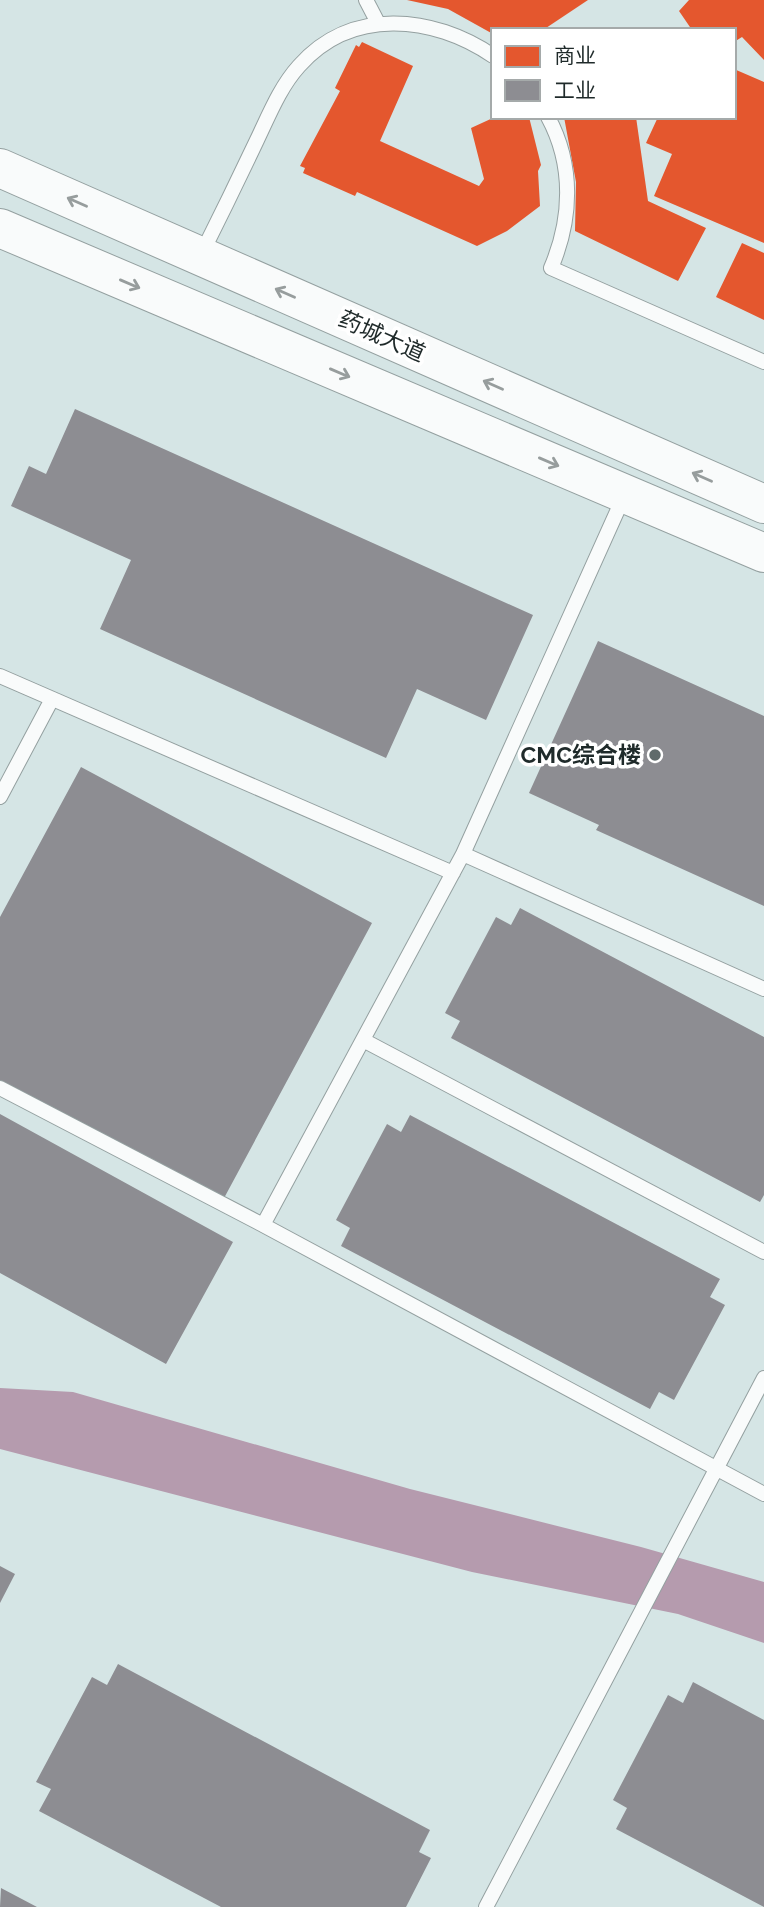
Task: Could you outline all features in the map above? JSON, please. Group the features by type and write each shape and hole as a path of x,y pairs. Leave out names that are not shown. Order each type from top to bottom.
{"main road":[{"name":"药城大道","path":"0,168 764,504"},
{"path":"0,228 764,554"}],"lane":[{"path":"366,0 378,23"},
{"path":"201,256 279,95 299,65 337,36 378,23 421,24 451,34 491,55"},
{"path":"549,119 563,152 568,203 565,229 551,268 764,362"},
{"path":"263,1225 463,854 625,494"},
{"path":"0,676 453,873"},
{"path":"0,797 52,699"},
{"path":"463,854 764,989"},
{"path":"363,1040 764,1252"},
{"path":"0,1088 263,1225 764,1493"},
{"path":"486,1907 764,1378"}],"shaded area":[{"path":"0,1388 73,1392 410,1489 641,1547 764,1582 764,1643 678,1614 472,1572 0,1449"}],"building: 商业":[{"path":"407,0 588,0 546,28 491,28 491,33 448,9"},
{"path":"689,0 764,0 764,60 742,37 736,41 736,28 691,28 679,11"},
{"path":"362,42 413,66 380,141 479,186 484,179 471,128 491,119 530,119 541,165 538,171 540,206 507,231 477,246 357,192 355,196 303,173 305,168 300,166 340,91 335,88 356,45 359,47"},
{"path":"736,70 764,82 764,243 654,196 672,154 646,143 657,119 736,119"},
{"path":"564,119 636,119 648,201 706,228 678,281 575,231 576,182"},
{"path":"742,243 764,253 764,320 716,297"}],"building: 工业":[{"path":"75,409 533,615 486,720 417,689 386,758 100,629 131,560 11,506 29,466 46,474"},
{"name":"CMC综合楼","path":"598,641 764,716 764,906 596,830 599,825 529,793"},
{"path":"81,767 372,923 223,1200 0,1080 0,917"},
{"path":"520,908 764,1037 764,1195 760,1202 451,1038 460,1021 445,1013 496,917 511,925"},
{"path":"0,1114 233,1242 166,1364 0,1273"},
{"path":"410,1115 720,1279 710,1297 725,1305 674,1400 659,1392 650,1409 341,1246 350,1228 336,1220 387,1124 401,1132"},
{"path":"0,1566 15,1574 0,1603"},
{"path":"118,1664 430,1830 419,1852 431,1858 406,1907 221,1907 39,1811 51,1789 36,1782 92,1677 107,1685"},
{"path":"693,1682 764,1720 764,1907 616,1829 627,1808 613,1800 668,1695 683,1703"},
{"path":"1,1888 37,1907 0,1907"}],"place":[{"name":"CMC综合楼","path":"655,755"}]}
